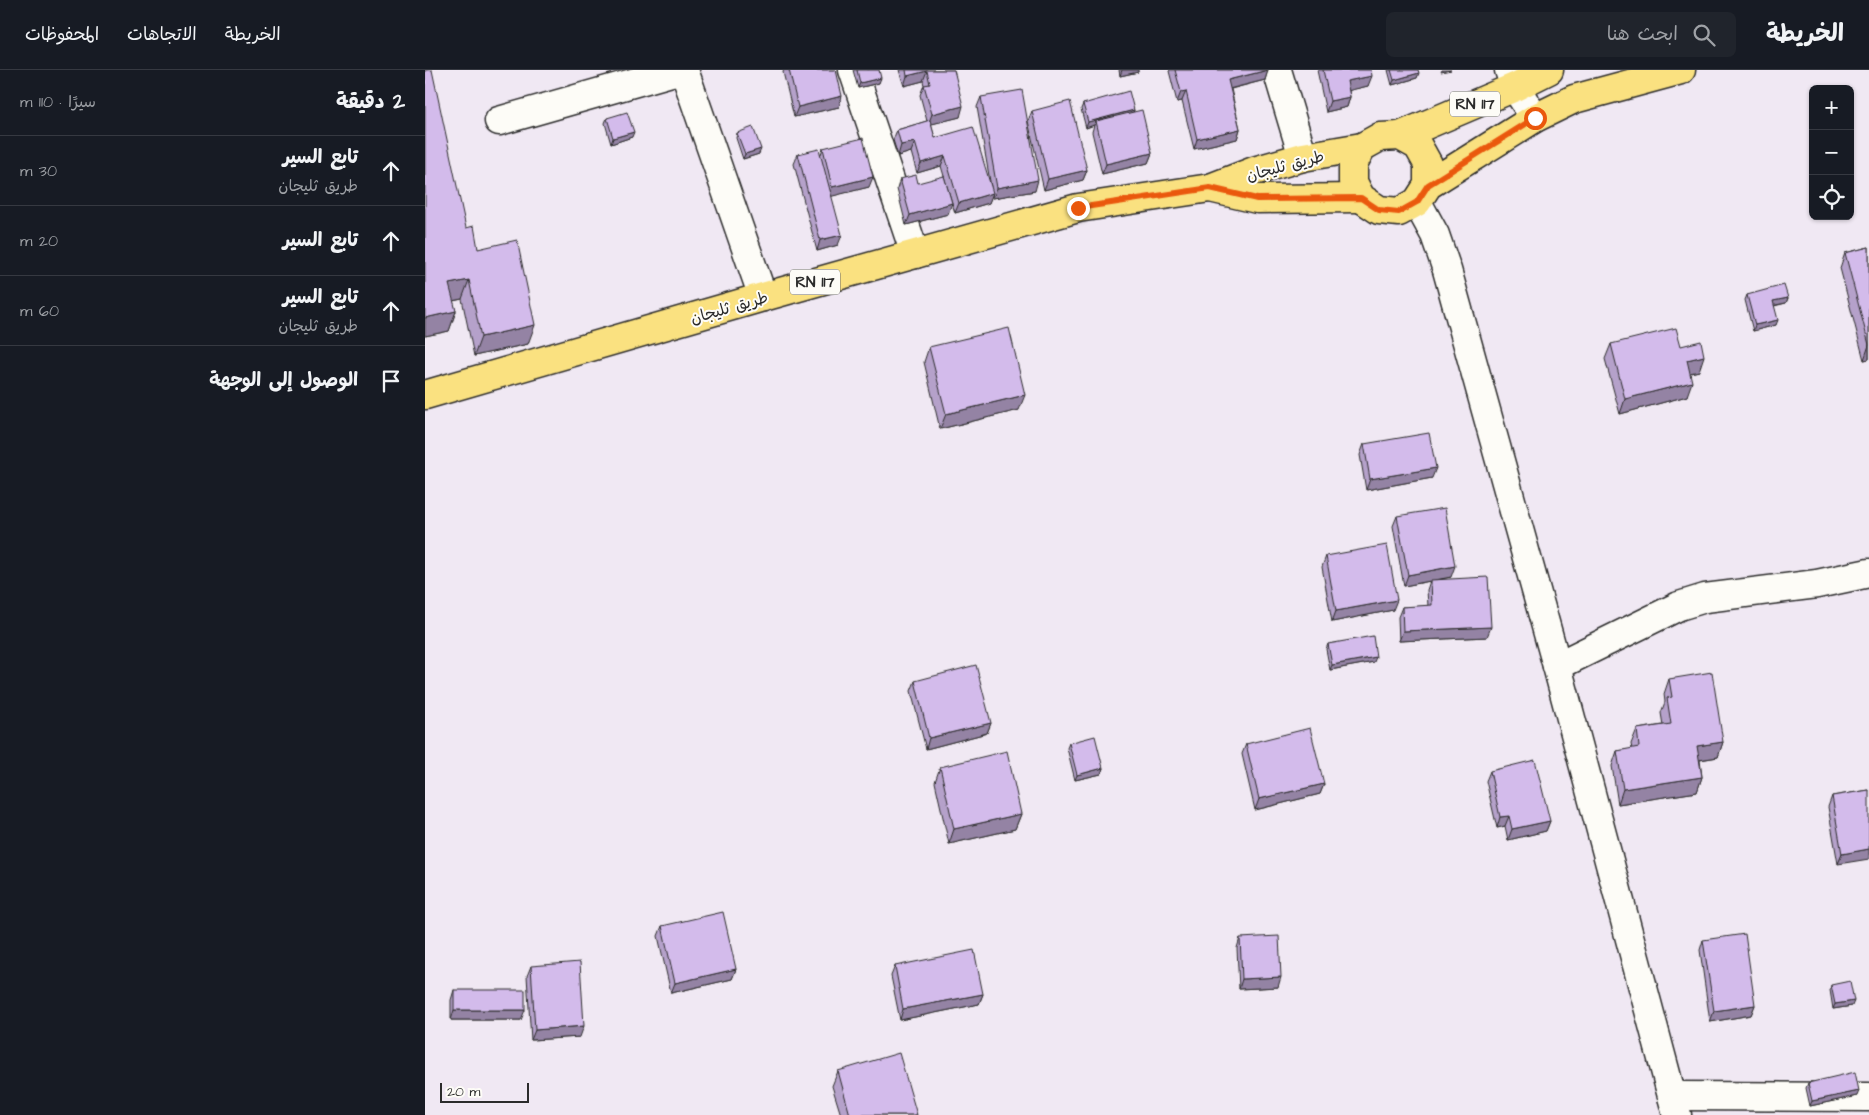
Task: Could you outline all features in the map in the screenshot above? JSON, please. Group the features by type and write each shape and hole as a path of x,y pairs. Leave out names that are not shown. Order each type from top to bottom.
{"main road":[{"name":"RN 117","path":"1400,136 1512,78 1549,70"},
{"name":"RN 117","path":"1423,193 1535,118 1575,99 1681,70"},
{"path":"1380,136 1400,136 1418,146 1428,164 1423,193 1399,212 1379,210 1361,198 1353,182 1353,164 1362,147 1380,136"},
{"name":"طريق ثليجان","path":"425,395 1078,208 1210,188 1254,171 1303,158 1362,147"},
{"name":"طريق ثليجان","path":"1210,188 1257,199 1361,198"}],"street":[{"path":"499,121 678,70"},
{"path":"684,70 763,297"},
{"path":"853,70 915,254"},
{"path":"1277,70 1303,158"},
{"path":"1512,78 1535,118"},
{"path":"1423,193 1447,270 1557,666 1674,1106 1869,1097"},
{"path":"1557,666 1679,606 1705,598 1817,584 1869,573"}],"building":[{"path":"425,70 432,70 466,228 474,226 478,249 517,240 535,325 481,337 469,280 449,284 456,311 425,318"},
{"path":"789,70 836,70 842,96 798,107"},
{"path":"857,70 879,70 881,78 860,83"},
{"path":"906,70 954,70 963,106 932,114 924,85 930,84 927,71 907,76"},
{"path":"1175,70 1268,70 1228,80 1240,129 1197,139 1186,91 1181,92"},
{"path":"1323,70 1371,70 1372,76 1347,81 1350,97 1330,101"},
{"path":"1391,70 1418,70 1419,73 1394,80"},
{"path":"1022,90 1038,180 997,188 981,97"},
{"path":"1129,91 1134,110 1088,122 1083,104"},
{"path":"1070,101 1087,170 1048,179 1032,111"},
{"path":"1142,110 1152,153 1106,164 1096,121"},
{"path":"627,112 634,132 613,138 607,118"},
{"path":"930,120 935,138 973,127 993,193 959,203 945,156 921,163 915,142 901,145 897,130"},
{"path":"753,127 761,149 745,154 737,133"},
{"path":"863,138 873,177 832,187 823,148"},
{"path":"819,149 842,235 820,240 798,154"},
{"path":"916,175 918,183 944,176 952,203 910,215 900,179"},
{"path":"1869,247 1869,345 1845,253"},
{"path":"1784,285 1788,298 1773,301 1778,320 1755,325 1747,295"},
{"path":"1009,328 1025,395 946,414 929,347"},
{"path":"1676,328 1681,346 1701,341 1704,356 1687,360 1692,382 1625,399 1611,344"},
{"path":"1429,433 1436,468 1370,479 1364,444"},
{"path":"1445,508 1455,566 1408,575 1397,516"},
{"path":"1387,545 1397,600 1336,611 1326,556"},
{"path":"1488,577 1491,627 1403,631 1402,607 1432,605 1431,580"},
{"path":"1373,636 1376,657 1332,665 1328,644"},
{"path":"976,665 991,723 929,738 915,681"},
{"path":"1712,672 1723,742 1697,746 1702,777 1623,789 1617,751 1639,747 1637,729 1671,724 1667,698 1672,697 1669,679"},
{"path":"1310,728 1324,784 1259,799 1246,744"},
{"path":"1095,736 1103,768 1077,775 1069,743"},
{"path":"1007,751 1021,814 954,829 940,767"},
{"path":"1535,760 1550,821 1512,829 1509,816 1500,817 1490,771"},
{"path":"1869,790 1869,849 1842,854 1832,796"},
{"path":"723,912 736,969 675,983 662,926"},
{"path":"1745,934 1755,1005 1714,1011 1703,940"},
{"path":"1279,936 1281,977 1242,979 1240,938"},
{"path":"974,950 983,994 903,1009 895,966"},
{"path":"580,962 584,1026 535,1030 531,966"},
{"path":"1850,981 1854,1001 1835,1004 1831,985"},
{"path":"454,990 525,990 525,1010 454,1010"},
{"path":"899,1053 917,1115 850,1115 838,1071"},
{"path":"1855,1072 1859,1091 1812,1101 1808,1083"}],"route":[{"path":"1078,208 1210,188 1257,199 1361,198 1379,210 1399,212 1417,202 1428,185 1535,118"}]}
